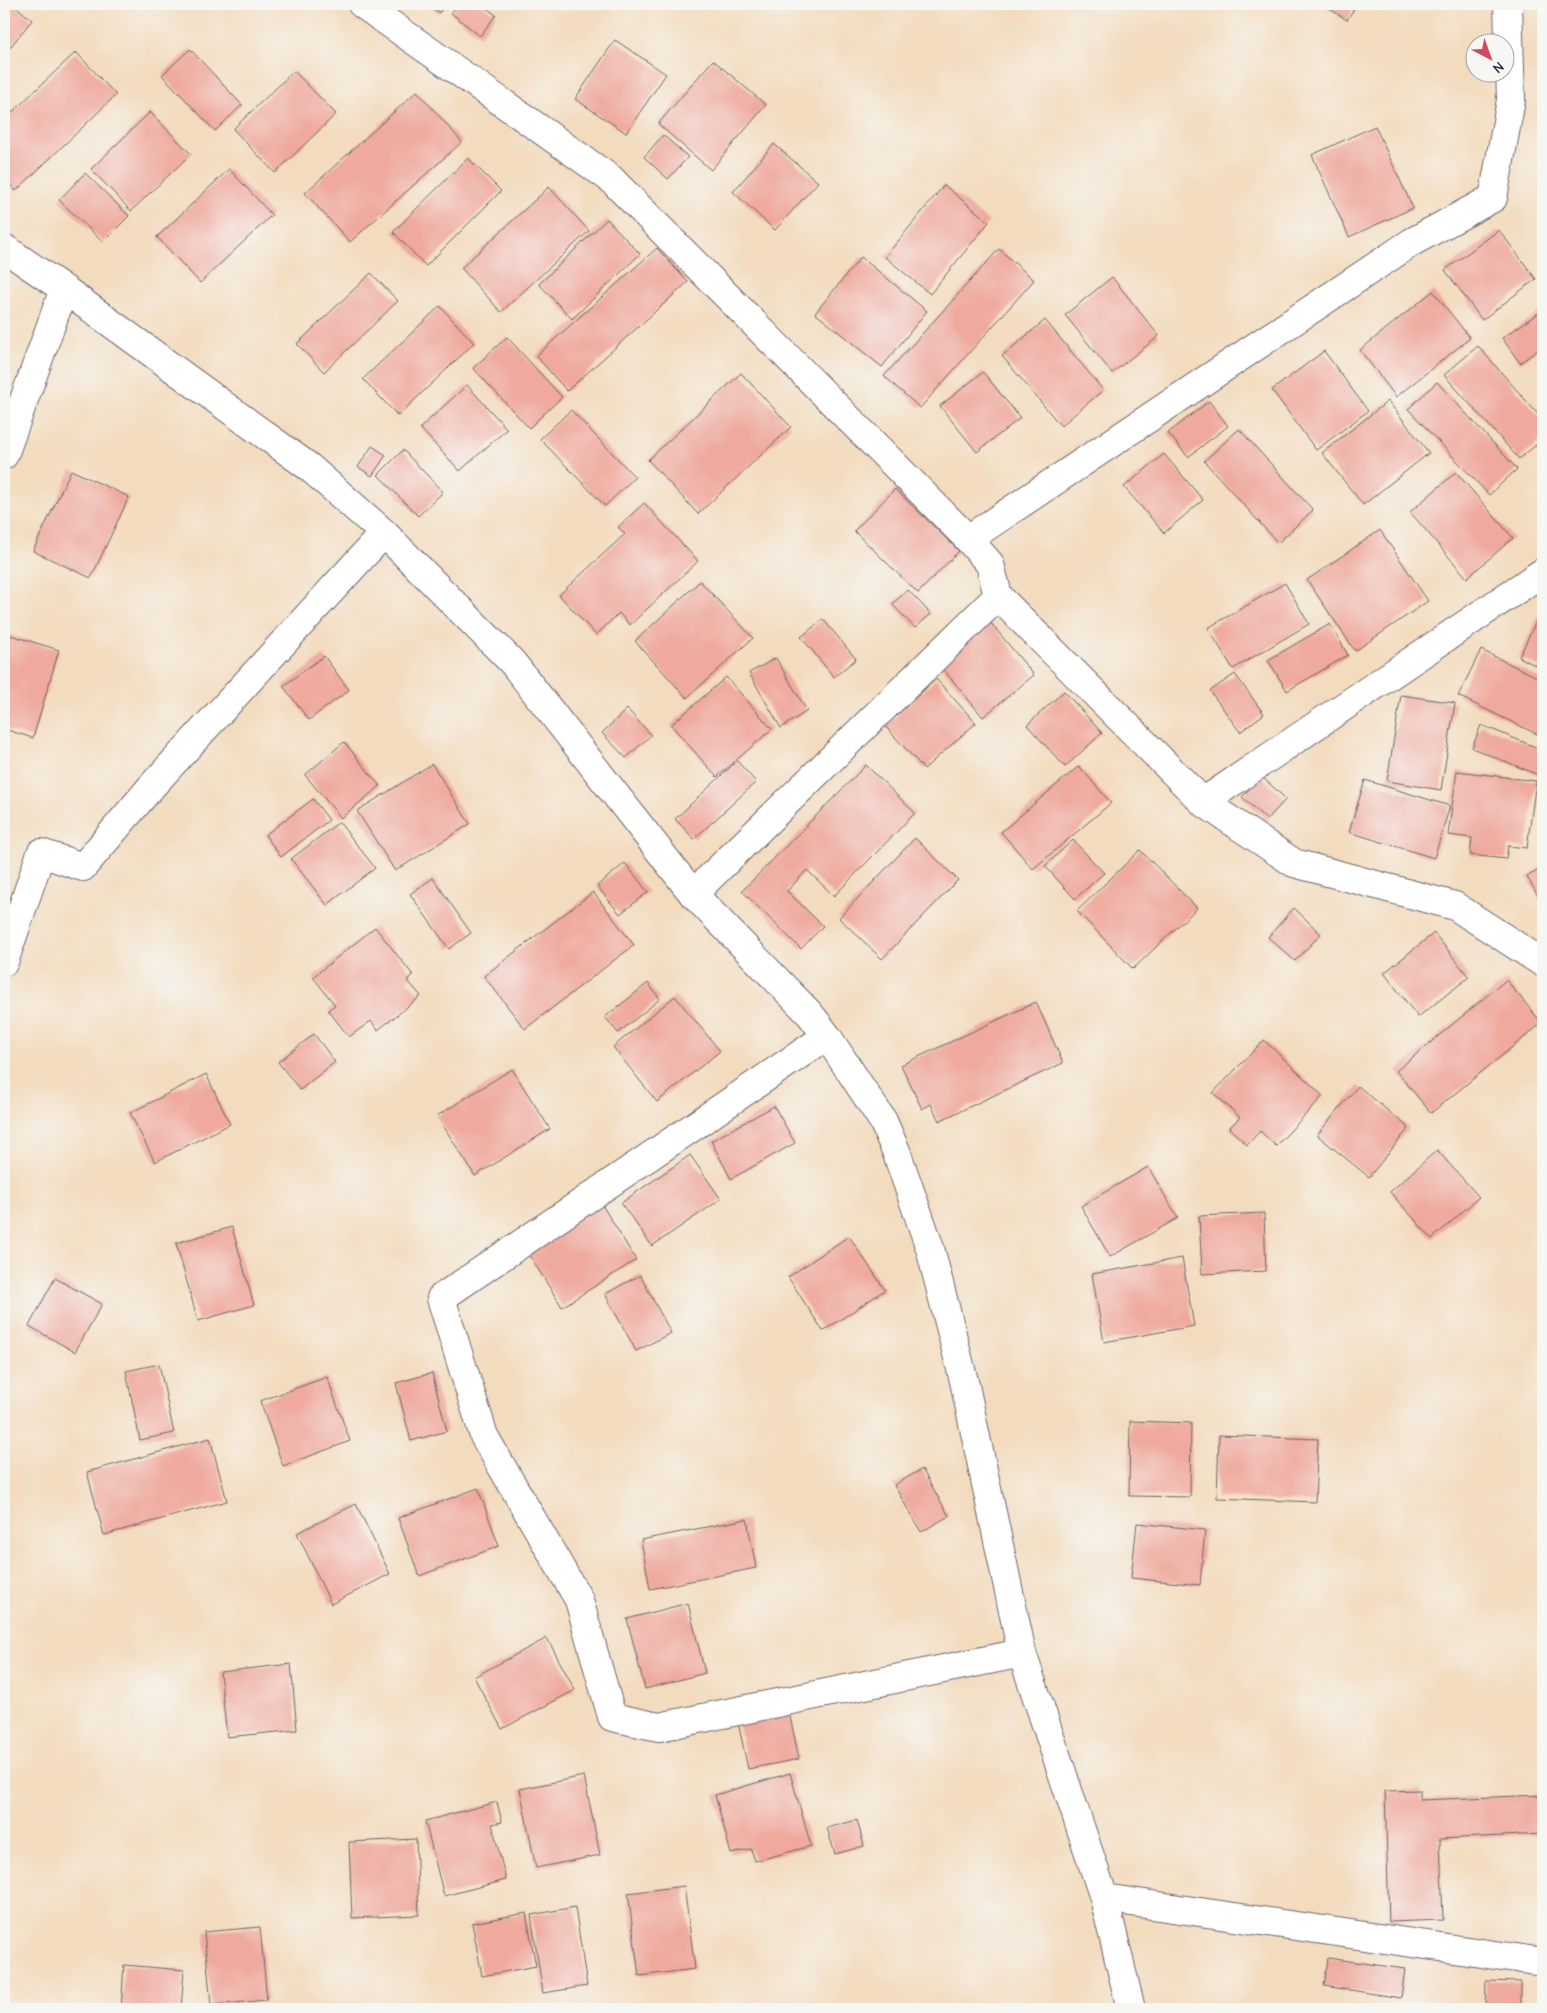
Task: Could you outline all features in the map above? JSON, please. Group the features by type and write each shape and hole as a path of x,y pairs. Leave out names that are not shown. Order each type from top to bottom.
{"street":[{"path":"362,4 612,179 968,539 990,564 998,596 1203,802 1294,863 1456,906 1543,963"},
{"path":"968,539 1412,242 1492,198 1511,100 1508,4"},
{"path":"4,248 64,289 309,467 384,533 512,662 693,894 810,1014 827,1036 883,1121 896,1151 930,1248 964,1380 1022,1653 1104,1898 1131,2009"},
{"path":"4,455 64,289"},
{"path":"4,962 41,853 83,867 151,787 384,533"},
{"path":"1203,802 1543,572"},
{"path":"693,894 998,596"},
{"path":"827,1036 441,1298 484,1436 579,1600 612,1717 659,1727 1022,1653"},
{"path":"1104,1898 1543,1962"}],"building":[{"path":"4,4 13,4 32,20 4,55"},
{"path":"428,4 446,4 439,13"},
{"path":"458,4 481,4 496,15 480,36 451,13"},
{"path":"1322,4 1357,4 1347,20"},
{"path":"615,40 666,74 626,133 575,99"},
{"path":"190,49 242,105 215,131 162,75"},
{"path":"76,52 116,95 16,191 4,178 4,120"},
{"path":"713,60 766,105 711,170 658,124"},
{"path":"294,71 336,114 275,173 233,129"},
{"path":"417,91 462,142 350,242 305,193"},
{"path":"150,112 191,154 131,211 91,169"},
{"path":"1375,126 1413,208 1349,237 1312,155"},
{"path":"663,135 688,157 668,179 644,157"},
{"path":"774,144 818,182 775,230 733,192"},
{"path":"468,158 501,191 426,266 393,232"},
{"path":"229,169 272,215 200,283 157,237"},
{"path":"85,173 129,216 103,242 59,200"},
{"path":"944,185 989,222 930,294 885,257"},
{"path":"549,187 589,231 501,312 461,268"},
{"path":"607,219 640,254 572,319 539,284"},
{"path":"1499,230 1536,279 1482,320 1445,270"},
{"path":"657,248 688,282 567,391 536,356"},
{"path":"999,249 1034,280 920,408 884,376"},
{"path":"861,257 927,311 882,367 815,313"},
{"path":"371,273 398,301 324,372 297,344"},
{"path":"1112,277 1159,336 1112,373 1065,315"},
{"path":"1433,291 1470,338 1396,397 1360,350"},
{"path":"440,306 474,343 398,416 363,379"},
{"path":"1543,310 1543,346 1520,363 1502,338"},
{"path":"1045,320 1103,390 1061,426 1002,356"},
{"path":"507,337 562,397 529,428 473,368"},
{"path":"1478,346 1543,420 1543,439 1519,459 1444,375"},
{"path":"1324,351 1368,411 1316,450 1272,390"},
{"path":"983,372 1020,418 977,452 940,406"},
{"path":"741,373 791,427 698,514 648,460"},
{"path":"1437,382 1517,469 1489,495 1408,409"},
{"path":"467,385 507,429 460,471 420,428"},
{"path":"1209,401 1228,426 1188,457 1168,433"},
{"path":"1388,401 1429,453 1363,505 1322,453"},
{"path":"571,410 635,477 605,506 540,439"},
{"path":"1239,429 1313,510 1278,543 1204,461"},
{"path":"372,446 386,455 372,476 358,467"},
{"path":"403,450 443,492 418,516 378,475"},
{"path":"1164,454 1203,500 1164,533 1124,487"},
{"path":"71,470 129,497 91,578 33,551"},
{"path":"1456,472 1513,538 1467,578 1410,512"},
{"path":"895,489 959,551 918,593 854,531"},
{"path":"644,503 698,561 630,625 619,613 596,635 559,595 625,534 618,527"},
{"path":"1380,530 1428,601 1355,651 1307,580"},
{"path":"700,581 753,638 687,698 635,641"},
{"path":"1285,583 1309,624 1233,669 1208,628"},
{"path":"908,590 931,614 915,628 892,604"},
{"path":"1543,607 1543,669 1519,657"},
{"path":"823,619 856,659 834,677 801,637"},
{"path":"989,621 1034,675 983,717 938,663"},
{"path":"1330,624 1348,655 1287,691 1268,660"},
{"path":"4,633 59,650 33,738 4,729"},
{"path":"1481,650 1543,680 1543,737 1458,696"},
{"path":"324,656 349,690 309,720 283,686"},
{"path":"776,658 807,711 781,728 749,673"},
{"path":"1235,674 1264,714 1240,732 1210,691"},
{"path":"726,677 772,729 717,777 671,725"},
{"path":"936,679 976,723 924,769 885,726"},
{"path":"1064,691 1102,733 1065,767 1027,725"},
{"path":"1401,695 1455,703 1441,790 1387,781"},
{"path":"627,709 651,735 626,758 602,733"},
{"path":"1481,725 1543,750 1541,776 1472,748"},
{"path":"344,742 380,786 341,818 305,775"},
{"path":"737,761 756,782 694,839 675,819"},
{"path":"432,764 470,824 395,871 357,811"},
{"path":"866,765 915,813 834,896 807,870 787,891 823,926 801,949 742,891"},
{"path":"1079,766 1111,803 1033,869 1001,832"},
{"path":"1457,771 1536,781 1527,848 1508,846 1506,859 1470,855 1472,838 1448,835"},
{"path":"1261,776 1286,799 1267,820 1242,797"},
{"path":"1365,780 1450,806 1434,858 1349,832"},
{"path":"313,799 329,820 281,857 265,835"},
{"path":"339,822 375,868 327,905 291,859"},
{"path":"915,838 958,880 882,959 839,918"},
{"path":"1073,840 1104,873 1075,899 1045,866"},
{"path":"1140,850 1197,908 1133,969 1077,911"},
{"path":"625,863 648,892 620,914 597,886"},
{"path":"1543,867 1543,904 1527,877"},
{"path":"433,878 471,933 449,949 410,894"},
{"path":"593,892 634,945 525,1029 484,976"},
{"path":"1294,908 1321,934 1295,961 1268,937"},
{"path":"375,927 413,975 407,980 421,996 378,1030 371,1021 349,1037 328,1010 335,1005 313,977"},
{"path":"1434,933 1469,977 1418,1017 1384,973"},
{"path":"1506,980 1542,1023 1431,1113 1396,1071"},
{"path":"648,983 660,999 618,1033 605,1017"},
{"path":"675,996 720,1051 657,1102 613,1047"},
{"path":"1036,1002 1063,1063 939,1121 931,1104 922,1109 901,1065"},
{"path":"314,1034 335,1062 300,1090 278,1062"},
{"path":"1264,1040 1323,1096 1276,1146 1260,1131 1247,1145 1229,1128 1240,1117 1213,1093"},
{"path":"512,1069 550,1129 475,1176 437,1116"},
{"path":"206,1074 230,1124 155,1162 130,1113"},
{"path":"1358,1086 1409,1128 1369,1177 1317,1135"},
{"path":"774,1106 795,1143 731,1179 711,1141"},
{"path":"1437,1150 1479,1197 1432,1239 1390,1192"},
{"path":"690,1155 721,1199 652,1246 621,1203"},
{"path":"1148,1167 1178,1218 1110,1257 1081,1206"},
{"path":"599,1200 636,1260 562,1307 524,1247"},
{"path":"1264,1213 1266,1271 1202,1274 1199,1216"},
{"path":"232,1227 254,1305 198,1321 176,1243"},
{"path":"849,1236 885,1290 823,1331 788,1277"},
{"path":"1182,1258 1194,1326 1104,1342 1092,1274"},
{"path":"640,1275 671,1333 636,1351 605,1294"},
{"path":"55,1278 102,1304 75,1352 29,1326"},
{"path":"159,1364 174,1433 140,1440 126,1371"},
{"path":"432,1373 447,1431 411,1441 396,1383"},
{"path":"327,1377 350,1441 283,1466 260,1401"},
{"path":"1130,1421 1191,1423 1190,1497 1129,1496"},
{"path":"1219,1435 1318,1439 1315,1502 1217,1498"},
{"path":"210,1438 227,1501 104,1535 87,1472"},
{"path":"922,1469 949,1516 921,1532 894,1485"},
{"path":"478,1488 499,1546 419,1576 398,1518"},
{"path":"356,1504 390,1574 331,1604 297,1533"},
{"path":"747,1519 756,1568 650,1589 641,1540"},
{"path":"1137,1523 1205,1530 1200,1585 1131,1578"},
{"path":"688,1603 705,1673 645,1689 627,1619"},
{"path":"547,1638 575,1690 502,1729 474,1677"},
{"path":"291,1664 297,1730 227,1737 220,1672"},
{"path":"789,1712 799,1759 748,1769 738,1722"},
{"path":"790,1773 811,1846 755,1861 751,1849 731,1854 715,1795"},
{"path":"584,1776 600,1855 536,1868 520,1789"},
{"path":"1420,1790 1420,1800 1543,1795 1543,1834 1440,1839 1443,1920 1389,1922 1385,1791"},
{"path":"497,1802 502,1822 492,1824 506,1880 444,1896 425,1821"},
{"path":"857,1820 864,1846 835,1854 827,1828"},
{"path":"416,1839 419,1915 352,1918 349,1842"},
{"path":"684,1886 695,1969 639,1976 628,1893"},
{"path":"575,1907 587,1986 543,1993 531,1915"},
{"path":"526,1913 536,1966 482,1976 472,1923"},
{"path":"260,1927 267,2000 211,2005 204,1932"},
{"path":"1328,1958 1405,1969 1401,1998 1324,1986"},
{"path":"124,1965 184,1970 181,2009 121,2009"},
{"path":"1486,1981 1521,1982 1521,2009 1485,2009"}]}
